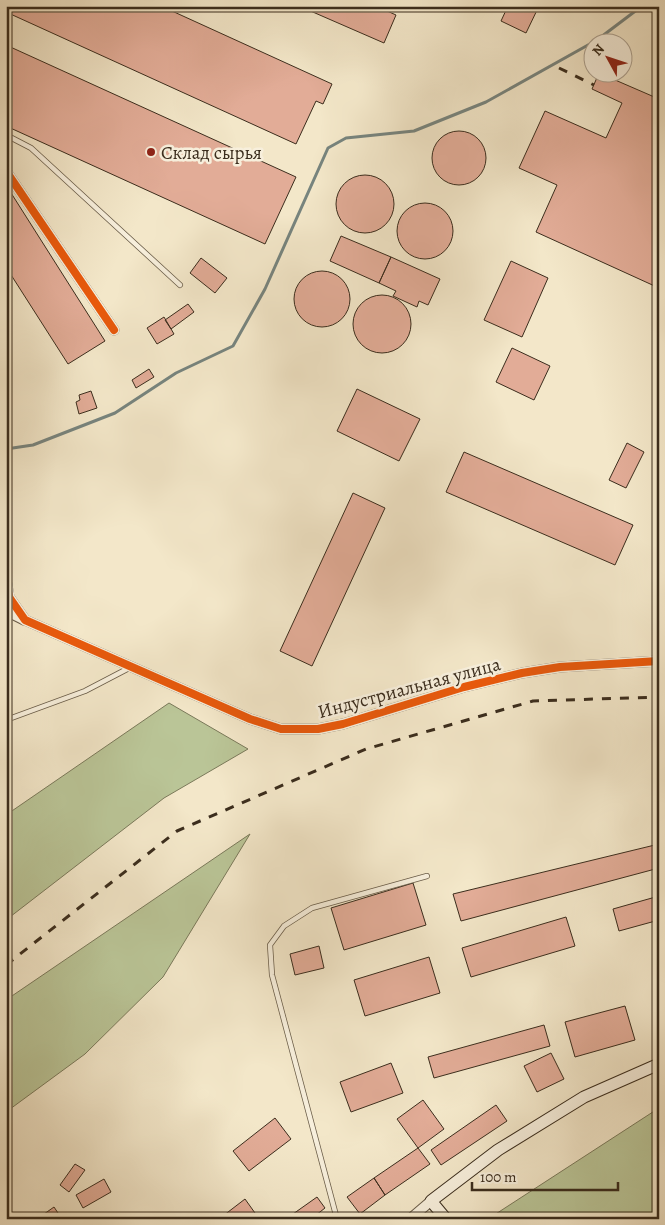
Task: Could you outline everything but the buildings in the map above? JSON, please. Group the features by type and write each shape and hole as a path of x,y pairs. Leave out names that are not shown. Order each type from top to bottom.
{"main road":[{"path":"446,1219 431,1201 498,1150 584,1097 659,1064"}],"street":[{"path":"6,171 114,330"},
{"path":"6,579 9,597 25,620"},
{"name":"Индустриальная улица","path":"6,611 250,720 281,729 300,730 331,727 464,687 522,673 560,667 659,661"},
{"path":"410,1219 431,1201"}],"lane":[{"path":"6,135 32,148 180,285"},
{"path":"6,720 85,691 132,667"},
{"path":"337,1219 272,975 270,945 284,926 312,908 427,876"}],"green space":[{"path":"169,703 248,749 164,798 6,920 6,815"},
{"path":"250,834 163,977 85,1054 6,1112 6,1000"},
{"path":"659,1108 659,1219 488,1219"}],"waterway":[{"path":"6,449 33,445 115,413 176,373 233,346 265,289 328,148 346,138 414,131 486,102 597,40 642,6"}],"railway":[{"path":"559,68 594,85"},
{"path":"6,965 177,831 366,749 533,701 659,697"}],"cycle path":[{"path":"6,171 114,330"},
{"path":"6,579 9,597 25,620 250,719 281,729 318,729 343,724 464,687 522,673 560,667 659,661"}],"place":[{"name":"Склад сырья","path":"151,152"}]}
